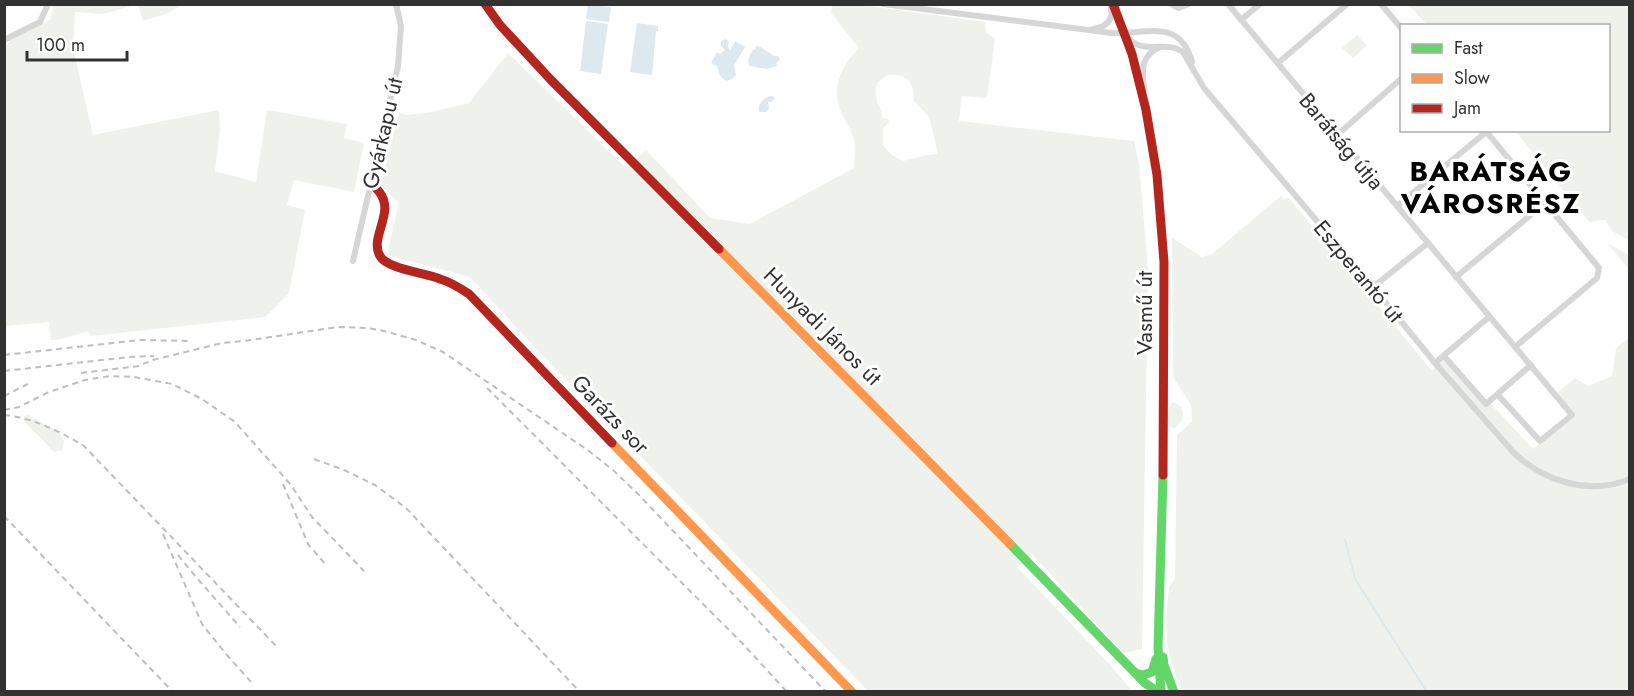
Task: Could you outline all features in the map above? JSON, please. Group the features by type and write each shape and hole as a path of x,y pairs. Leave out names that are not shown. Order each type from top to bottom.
{"street":[{"path":"4,40 40,22 48,4"},
{"name":"Gyárkapu út","path":"353,261 398,66 400,26 396,4"},
{"name":"Hunyadi János út","path":"485,4 551,80 942,474 1135,673 1145,683 1160,692"},
{"path":"883,4 1125,34"},
{"path":"1085,30 1102,27 1108,23 1112,14 1112,4"},
{"name":"Vasmű út","path":"1112,4 1132,54 1146,110 1157,175 1164,262 1159,628"},
{"path":"1171,4 1179,8 1189,4"},
{"name":"Barátság útja","path":"1228,4 1572,415 1540,441 1498,395"},
{"path":"1241,20 1260,4"},
{"path":"1278,63 1347,4"},
{"path":"1381,4 1400,28"},
{"name":"Eszperantó út","path":"1125,34 1154,30 1172,33 1183,41 1189,50 1196,77"},
{"name":"Eszperantó út","path":"1125,34 1134,43 1143,46 1173,47 1183,52 1204,88 1435,363 1524,463 1545,476 1585,486 1606,485 1629,479"},
{"path":"1146,110 1144,63 1153,50 1161,47"},
{"path":"1337,135 1400,79"},
{"path":"1397,206 1485,132"},
{"path":"1487,132 1599,268 1597,278 1515,347"},
{"name":"Garázs sor","path":"370,183 379,189 386,204 377,248 380,258 388,264 448,281 460,286 469,294 852,692"},
{"path":"1456,277 1545,203"},
{"path":"1373,287 1428,243"},
{"path":"1435,363 1489,317"},
{"path":"1444,356 1486,404 1531,365"},
{"path":"1135,673 1143,675 1152,672 1156,663 1159,628"},
{"path":"1159,628 1164,665 1174,692"},
{"path":"1158,648 1160,692"}],"shaded area":[{"path":"138,4 182,5 166,14 143,21"},
{"path":"54,5 135,5 103,14 75,12 73,48 93,135 219,110 220,130 215,171 256,182 267,110 347,124 344,138 364,143 354,192 294,180 287,205 305,210 289,293 265,317 91,336 88,331 51,340 49,322 5,326 5,48 14,35 50,20"},
{"path":"588,5 611,7 609,22 586,19"},
{"path":"832,5 862,5 985,22 986,32 995,39 987,98 962,96 959,121 1134,141 1139,163 1148,269 1142,649 1123,653 1032,554 1017,567 1132,691 868,691 470,277 387,255 399,203 381,185 399,113 406,115 427,113 469,103 508,53 627,169 646,150 710,218 750,224 854,168 854,140 839,105 837,87 847,62 859,48 831,13","holes":["888,75 908,80 913,89 914,101 929,117 938,154 903,161 892,155 883,145 883,129 889,122 888,119 883,118 876,97 876,88 878,82"]},
{"path":"1409,5 1629,5 1629,240 1612,231 1605,220 1589,222 1516,132 1610,132 1610,24 1426,24"},
{"path":"586,21 608,24 601,74 580,71"},
{"path":"637,23 658,26 652,75 630,72"},
{"path":"1357,35 1367,46 1353,58 1342,48"},
{"path":"726,39 730,50 735,41 745,47 734,65 736,75 726,81 720,76 717,66 711,63 717,52 720,54 725,50 721,46 721,41"},
{"path":"759,46 774,56 778,56 780,60 776,63 777,66 767,69 749,66 750,54 754,49 756,50 755,47"},
{"path":"770,96 775,98 768,102 769,109 766,112 759,112 761,102"},
{"path":"1281,196 1284,200 1288,197 1432,371 1446,356 1533,449 1575,416 1556,394 1575,378 1588,386 1612,376 1616,348 1629,338 1629,691 1182,691 1173,669 1167,643 1166,617 1169,587 1175,579 1177,435 1192,422 1191,405 1173,377 1172,238 1202,257 1212,254"},
{"path":"1607,243 1629,255 1629,269"},
{"path":"1174,402 1181,407 1183,415 1174,428 1169,426 1168,409"},
{"path":"28,415 58,431 64,441 62,450 54,452 24,421 24,416"}],"waterway":[{"path":"1345,540 1355,579 1427,692"}],"railway":[{"path":"81,373 139,366 153,360 222,343 338,327 368,328 416,340 443,352 589,451 614,471 826,692"},
{"path":"4,355 140,340 191,341"},
{"path":"4,371 154,356"},
{"path":"4,410 19,407 49,392 85,380 110,376 134,377 172,384 202,399 235,422 291,485 312,517 364,571"},
{"path":"4,396 28,384"},
{"path":"487,388 744,645 787,692"},
{"path":"4,415 46,426 84,446 278,648"},
{"path":"314,459 375,485 406,508 580,692"},
{"path":"283,484 308,544 326,565"},
{"path":"4,516 173,692"},
{"path":"163,534 202,624 252,683"},
{"path":"178,555 240,627"}],"traffic: fast":[{"path":"1161,692 1158,648 1163,475"},
{"path":"1010,544 1145,683 1158,692"},
{"path":"1163,657 1174,692"},
{"path":"1135,673 1143,675 1152,672 1156,659"}],"traffic: slow":[{"path":"719,249 1010,544"},
{"path":"612,443 852,692"}],"traffic: jam":[{"path":"485,4 500,25 551,80 719,249"},
{"path":"1113,4 1132,54 1146,110 1157,175 1164,262 1163,475"},
{"path":"370,183 384,201 384,217 377,241 380,256 390,264 448,282 469,294 612,443"}],"district":[{"name":"BARÁTSÁG VÁROSRÉSZ","path":"1491,187"}]}
